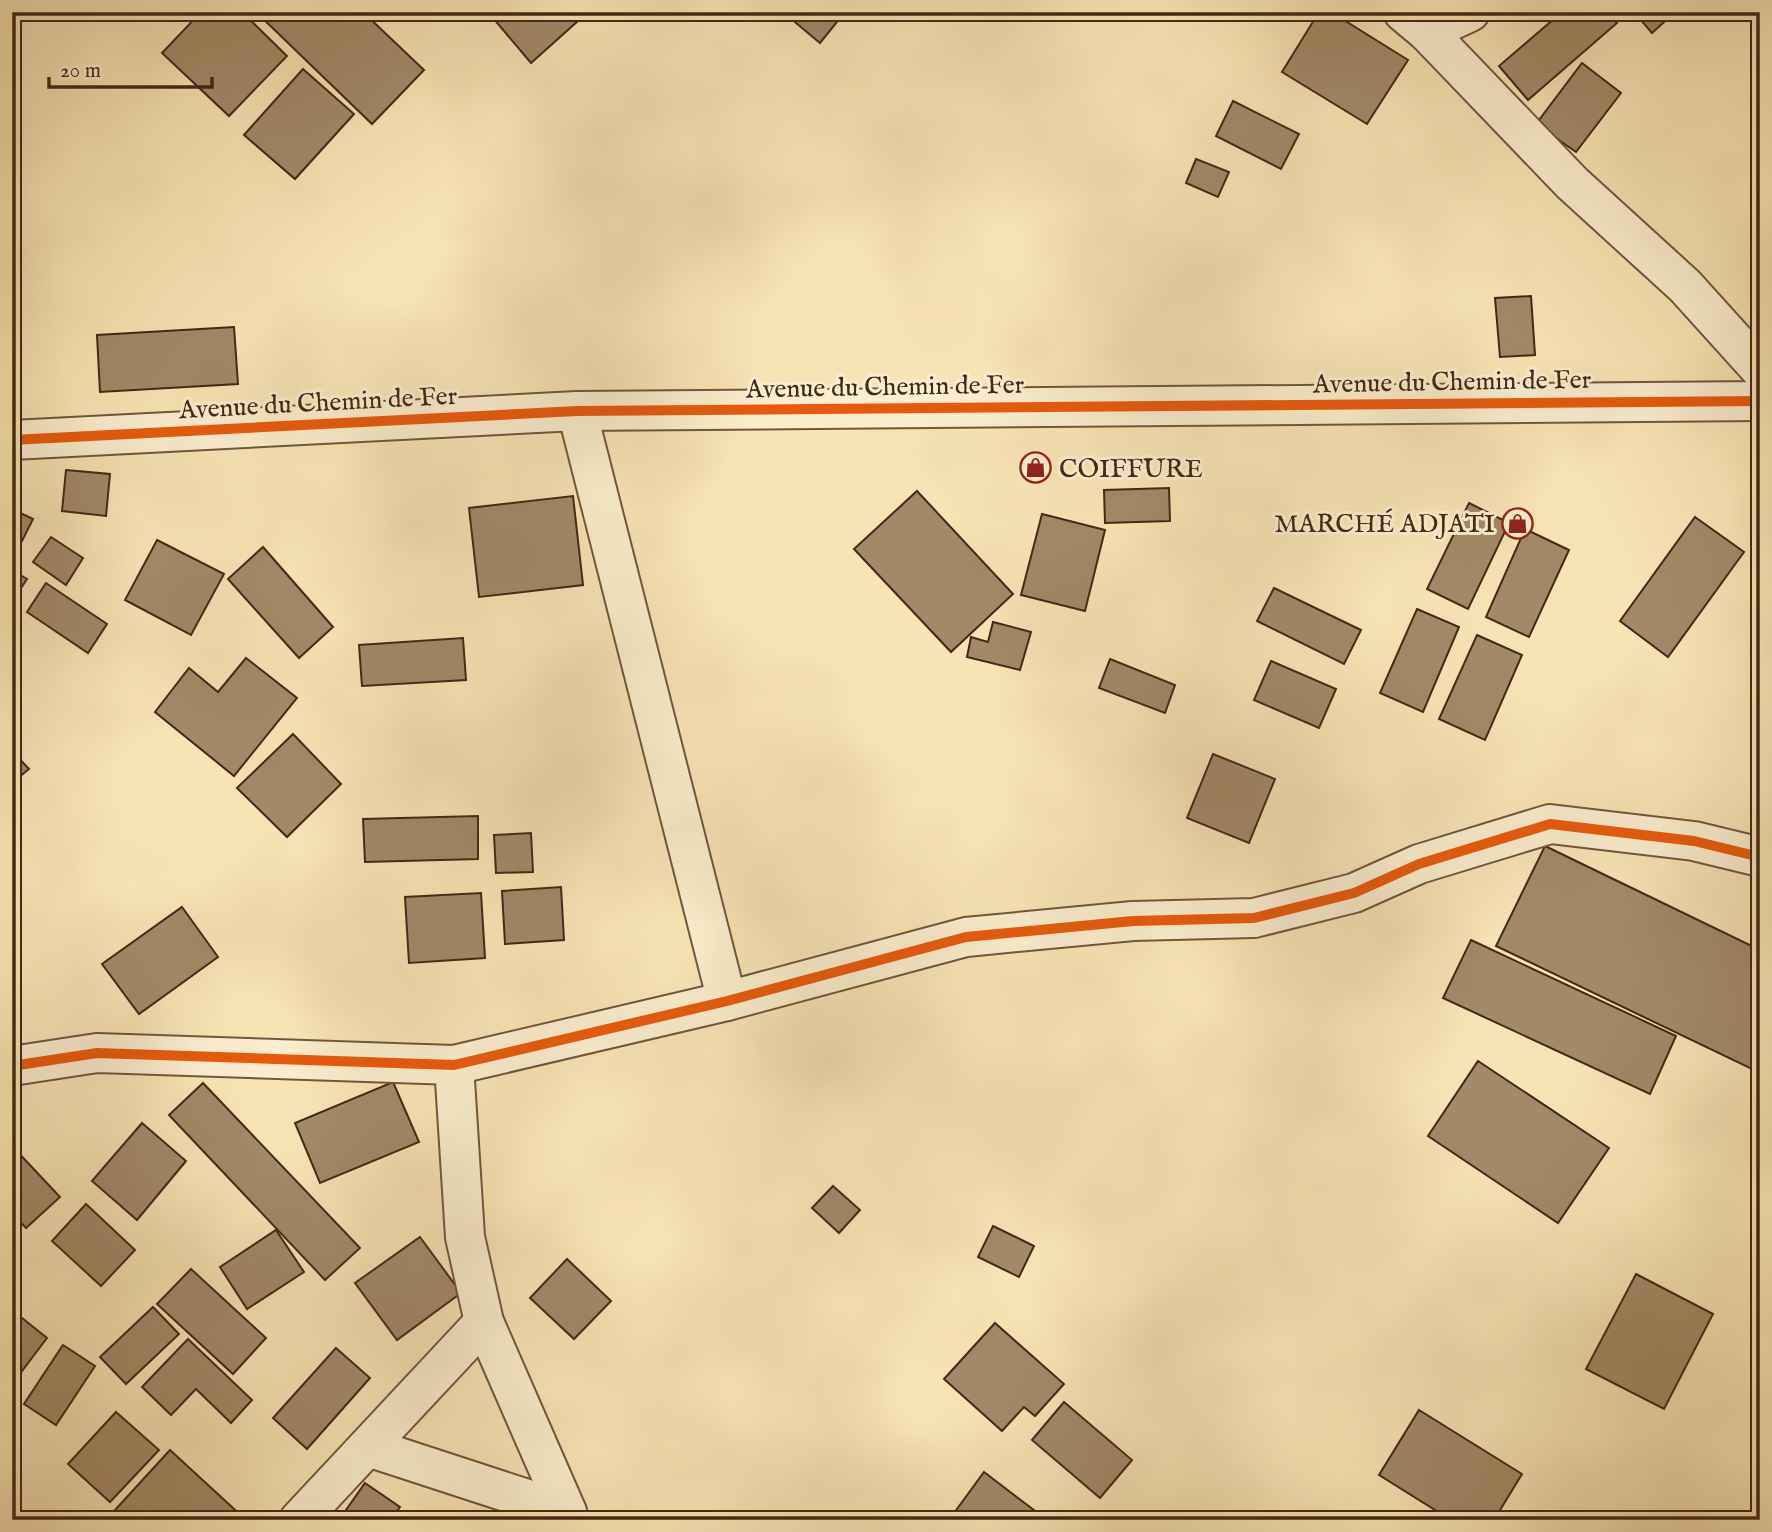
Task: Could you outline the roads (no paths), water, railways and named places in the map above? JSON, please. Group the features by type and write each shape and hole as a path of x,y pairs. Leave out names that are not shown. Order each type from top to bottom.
{"street":[{"path":"1415,22 1470,12"},
{"path":"1415,22 1572,184 1685,286 1760,369"},
{"name":"Avenue du Chemin de Fer","path":"12,440 577,411 1760,401"},
{"path":"577,411 727,1000"},
{"path":"12,1066 97,1053 454,1065 727,1000 967,937 1133,921 1254,918 1354,893 1419,864 1550,824 1694,841 1760,857"},
{"path":"454,1065 466,1237 484,1322 567,1516"},
{"path":"299,1520 484,1322"},
{"path":"368,1447 471,1479 567,1516"}],"place":[{"name":"COIFFURE","path":"1036,468"},
{"name":"MARCHÉ ADJATI","path":"1518,523"}]}
